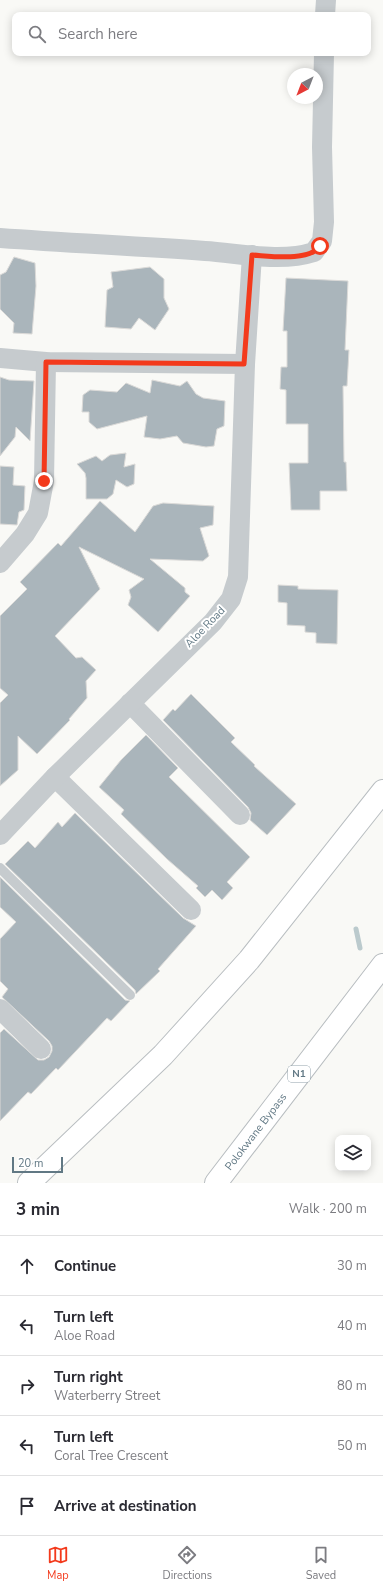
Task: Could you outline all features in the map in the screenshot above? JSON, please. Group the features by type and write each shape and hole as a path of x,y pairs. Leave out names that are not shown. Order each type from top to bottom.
{"main road":[{"path":"29,1183 163,1055 249,960 383,791"},
{"name":"Polokwane Bypass","path":"216,1183 383,965"}],"street":[{"path":"325,12 326,0"},
{"path":"0,238 252,255 297,256 307,254 318,249 322,241 324,222 322,147 324,56"},
{"name":"Aloe Road","path":"0,835 55,777 214,622 231,599 238,577 244,364 252,275 252,255"},
{"path":"0,358 46,362 244,364"},
{"path":"0,563 25,534 38,513 44,481 46,362"},
{"path":"130,703 240,815"},
{"path":"55,777 191,910"},
{"path":"0,1009 41,1049"}],"lane":[{"path":"0,868 130,995"}],"building":[{"path":"14,257 35,263 36,286 32,334 13,333 14,323 0,309 0,275 6,272"},
{"path":"150,267 164,279 164,298 169,309 155,330 139,318 131,329 105,327 107,290 113,287 111,272"},
{"path":"286,278 348,281 345,350 349,350 347,386 343,386 344,462 346,462 347,491 320,491 320,510 291,510 289,463 308,463 308,424 286,424 286,390 280,389 281,367 287,367 287,331 283,331"},
{"path":"0,377 9,380 34,381 30,441 16,427 15,437 0,456"},
{"path":"152,380 180,386 187,381 196,394 203,398 225,401 224,426 217,429 214,446 206,447 183,443 177,436 160,439 144,437 147,416 97,429 89,422 89,412 82,412 83,395 90,390 117,392 126,383 150,393"},
{"path":"126,453 124,467 135,464 134,484 127,487 116,480 113,494 107,499 86,499 85,473 77,464 96,456 102,461 110,455"},
{"path":"0,466 14,467 13,485 25,486 24,510 19,512 17,525 0,524"},
{"path":"100,501 135,532 153,506 163,503 214,506 213,525 200,528 209,556 203,561 150,559 185,588 185,592 190,596 158,632 128,605 131,597 129,590 144,579 79,547 100,589 55,636 76,658 82,657 96,670 86,681 87,698 69,719 70,720 37,754 18,736 18,770 0,786 0,703 8,695 0,688 0,616 27,589 20,582 58,543 61,546"},
{"path":"278,585 298,586 298,589 338,590 337,644 316,643 316,633 305,632 305,626 287,625 287,603 278,602"},
{"path":"191,694 235,738 231,742 255,765 254,766 296,804 267,835 250,820 251,813 248,807 163,720 173,709 175,711"},
{"path":"146,735 178,768 169,777 250,857 227,882 233,888 222,900 212,890 205,897 196,888 198,886 167,859 121,814 124,810 99,787 121,760"},
{"path":"75,813 183,918 196,926 158,969 160,971 136,994 135,990 5,864 28,841 35,848 58,822 62,827"},
{"path":"0,877 125,1000 130,1001 111,1021 107,1018 58,1070 56,1068 31,1094 28,1092 0,1121 0,1033 4,1029 38,1060 44,1060 49,1057 52,1051 52,1046 49,1041 2,997 8,989 0,981 0,939 16,922 0,907"}],"waterway":[{"path":"356,929 360,948"}],"route":[{"path":"44,481 46,362 244,364 252,275 252,255 297,256 314,252 320,246"}]}
